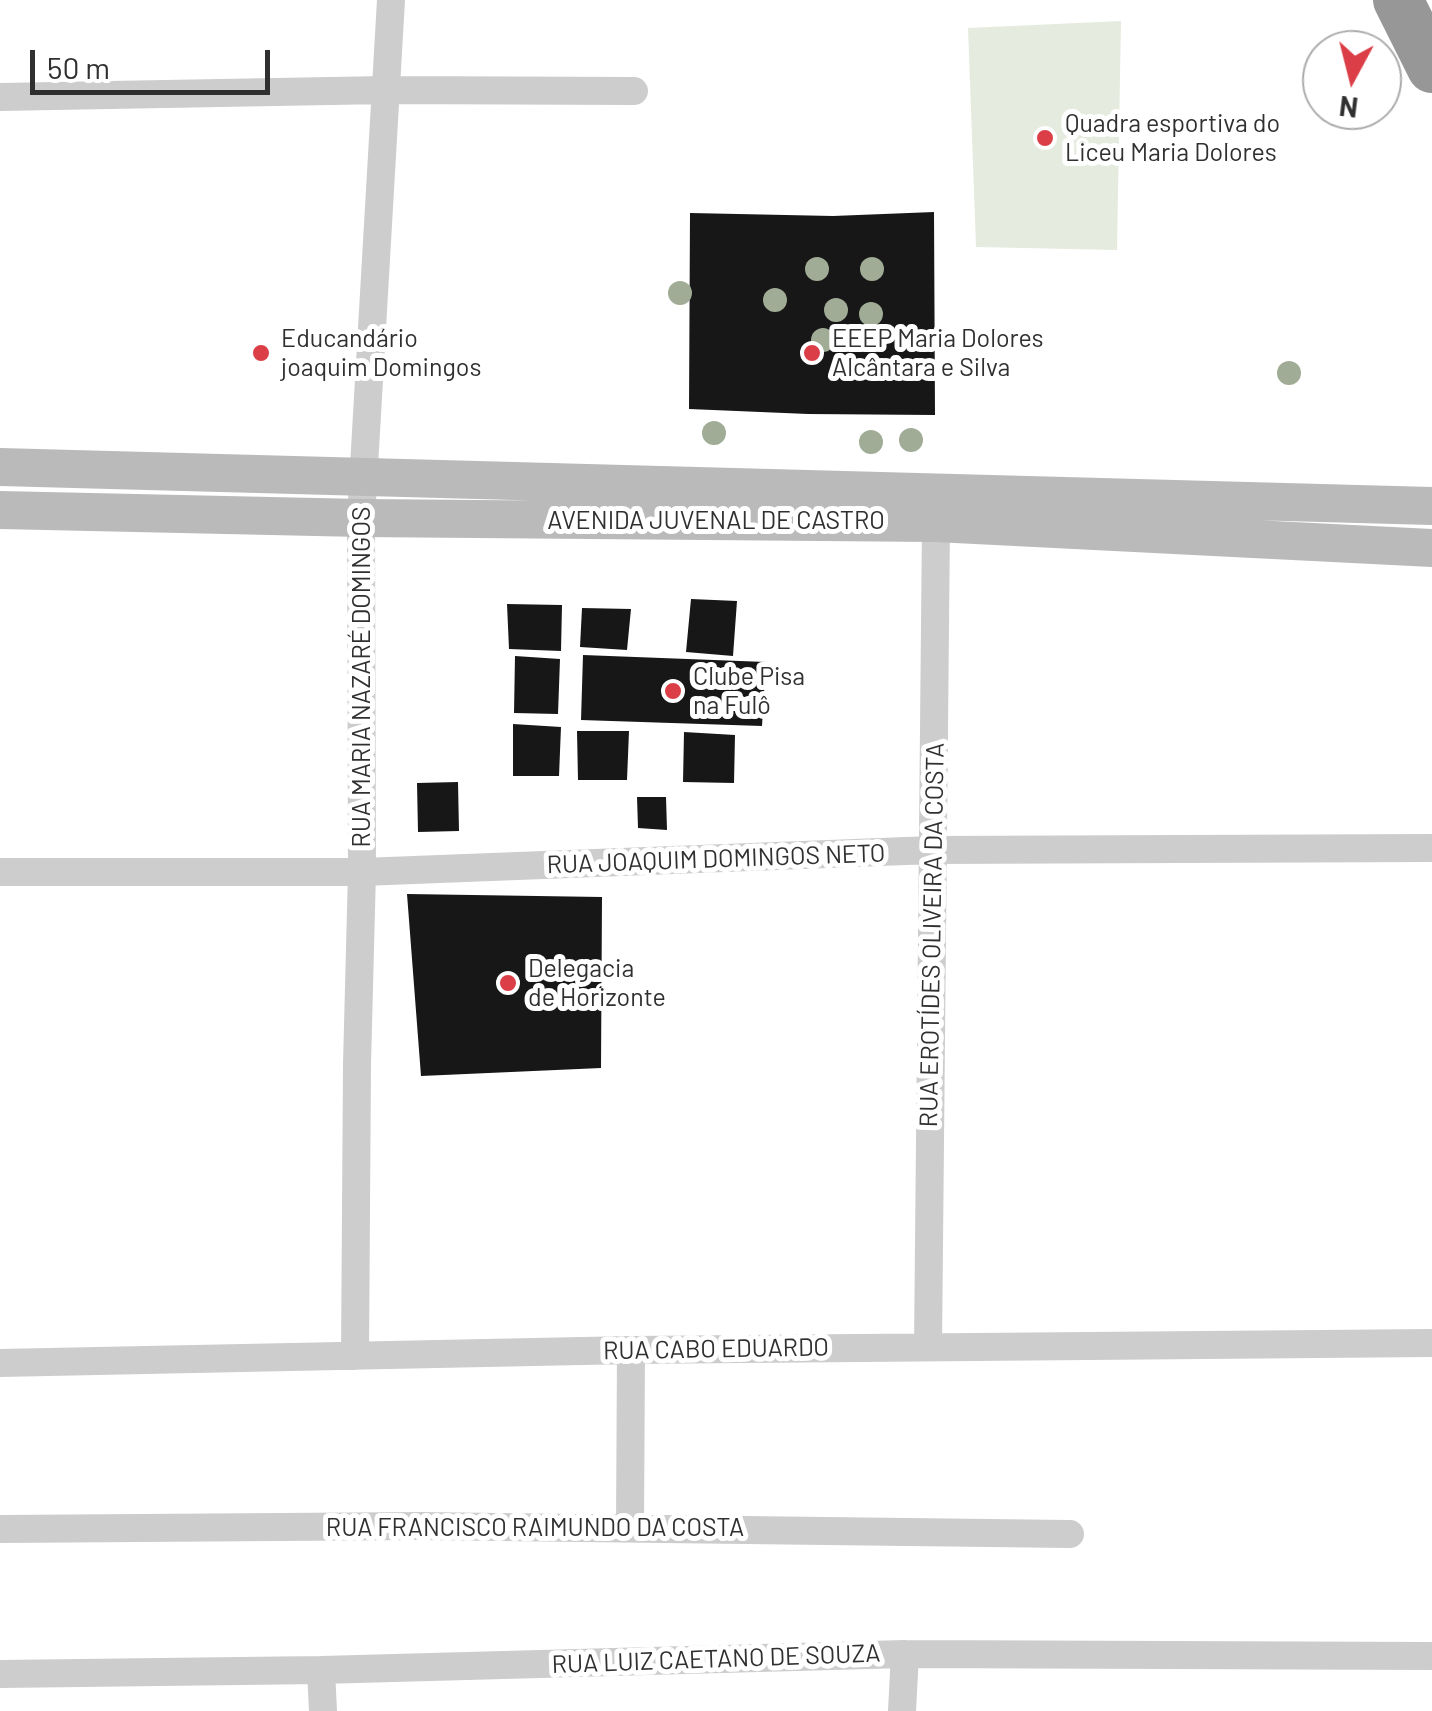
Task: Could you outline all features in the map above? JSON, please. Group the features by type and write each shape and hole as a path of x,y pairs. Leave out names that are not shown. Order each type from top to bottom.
{"highway":[{"path":"1398,0 1432,68"}],"street":[{"name":"RUA MARIA NAZARÉ DOMINGOS","path":"356,1356 362,872 361,518 390,0"},
{"path":"0,97 385,90 634,91"},
{"name":"AVENIDA JUVENAL DE CASTRO","path":"0,466 1432,506"},
{"name":"AVENIDA JUVENAL DE CASTRO","path":"0,510 936,523 1432,548"},
{"name":"RUA EROTÍDES OLIVEIRA DA COSTA","path":"928,1346 936,523"},
{"name":"RUA JOAQUIM DOMINGOS NETO","path":"0,872 362,872 932,850 1432,848"},
{"name":"RUA CABO EDUARDO","path":"0,1364 631,1350 1432,1343"},
{"path":"630,1527 631,1350"},
{"name":"RUA FRANCISCO RAIMUNDO DA COSTA","path":"0,1529 630,1527 1070,1534"},
{"path":"902,1711 906,1654"},
{"name":"RUA LUIZ CAETANO DE SOUZA","path":"0,1674 321,1670 906,1654 1432,1656"},
{"path":"321,1670 323,1711"}],"shaded area":[{"name":"Quadra esportiva do Liceu Maria Dolores","path":"1121,21 1117,250 976,247 968,28"}],"building":[{"name":"EEEP Maria Dolores Alcântara e Silva","path":"934,212 935,415 689,409 690,213 833,216"},
{"path":"691,599 737,601 733,656 686,652"},
{"path":"507,604 562,605 561,651 509,649"},
{"path":"582,608 631,609 627,650 580,647"},
{"name":"Clube Pisa na Fulô","path":"583,655 766,662 762,726 581,720"},
{"path":"515,656 560,659 558,714 514,713"},
{"path":"513,724 561,727 559,776 513,776"},
{"path":"577,731 629,731 627,780 578,780"},
{"path":"684,732 735,735 734,783 683,782"},
{"path":"458,782 459,831 418,832 417,783"},
{"path":"637,797 666,797 667,830 638,828"},
{"name":"Delegacia de Horizonte","path":"407,894 602,897 601,1068 421,1076"}],"place":[{"name":"Quadra esportiva do Liceu Maria Dolores","path":"1045,138"},
{"name":"Educandário joaquim Domingos","path":"261,353"},
{"name":"EEEP Maria Dolores Alcântara e Silva","path":"812,353"},
{"name":"Clube Pisa na Fulô","path":"673,691"},
{"name":"Delegacia de Horizonte","path":"508,983"}]}
